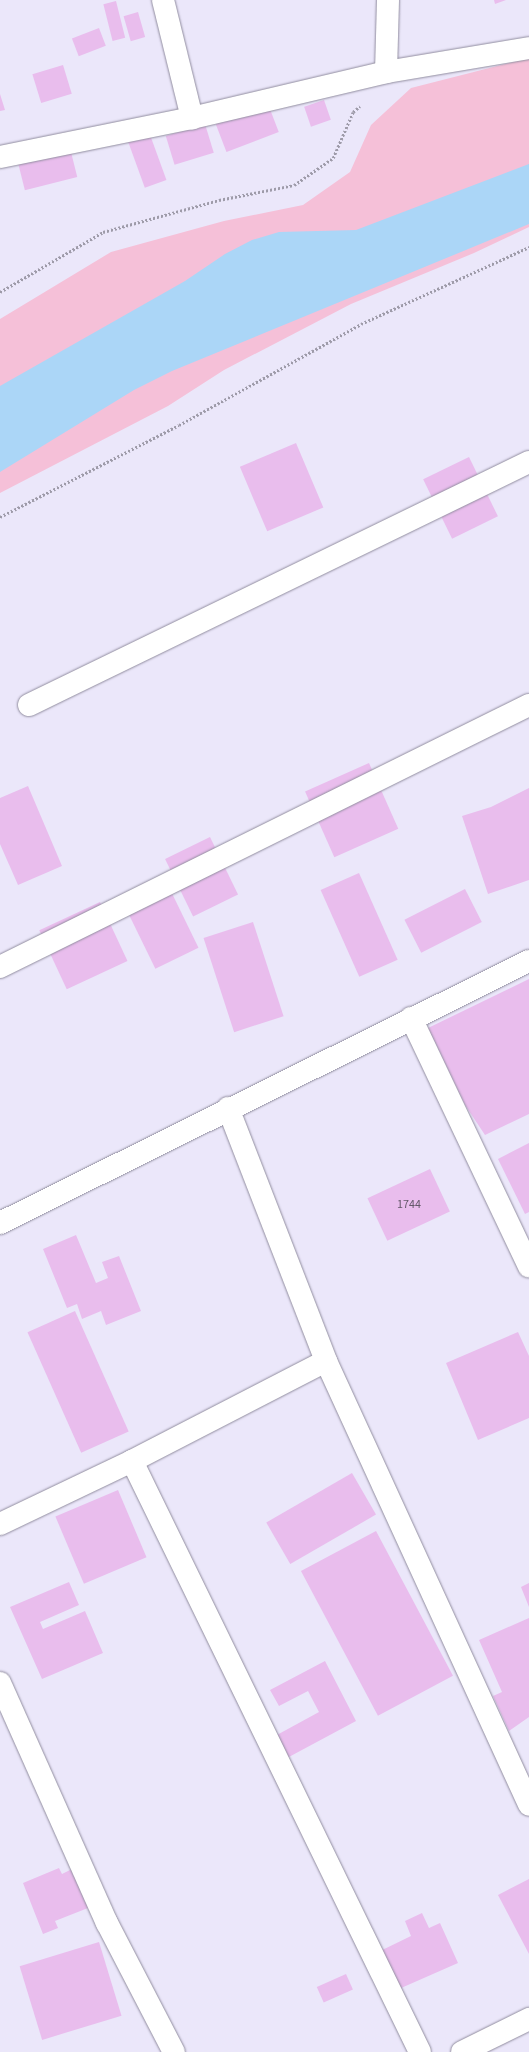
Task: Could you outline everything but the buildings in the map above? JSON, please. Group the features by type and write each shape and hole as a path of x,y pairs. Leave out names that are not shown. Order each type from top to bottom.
{"street":[{"path":"163,0 192,118"},
{"path":"386,72 388,0"},
{"path":"0,157 192,118 386,72 529,48"},
{"path":"29,705 526,470"},
{"path":"0,967 529,706"},
{"path":"0,1223 228,1108 529,961"},
{"path":"411,1018 528,1262"},
{"path":"228,1108 326,1361 529,1805"},
{"path":"0,1524 132,1461 326,1361"},
{"path":"132,1461 420,2052"},
{"path":"0,1683 107,1923 174,2052"},
{"path":"462,2052 529,2019"}],"path":[{"path":"0,292 103,232 219,200 294,185 333,158 353,112 364,103"},
{"path":"0,517 179,425 361,324 529,247"}],"shaded area":[{"path":"529,58 529,227 474,253 351,304 224,370 168,406 0,493 0,319 111,252 224,221 303,205 350,172 371,125 411,88"}],"water":[{"path":"529,164 529,224 172,371 134,390 0,472 0,386 185,281 225,254 252,240 279,232 356,230"}]}
